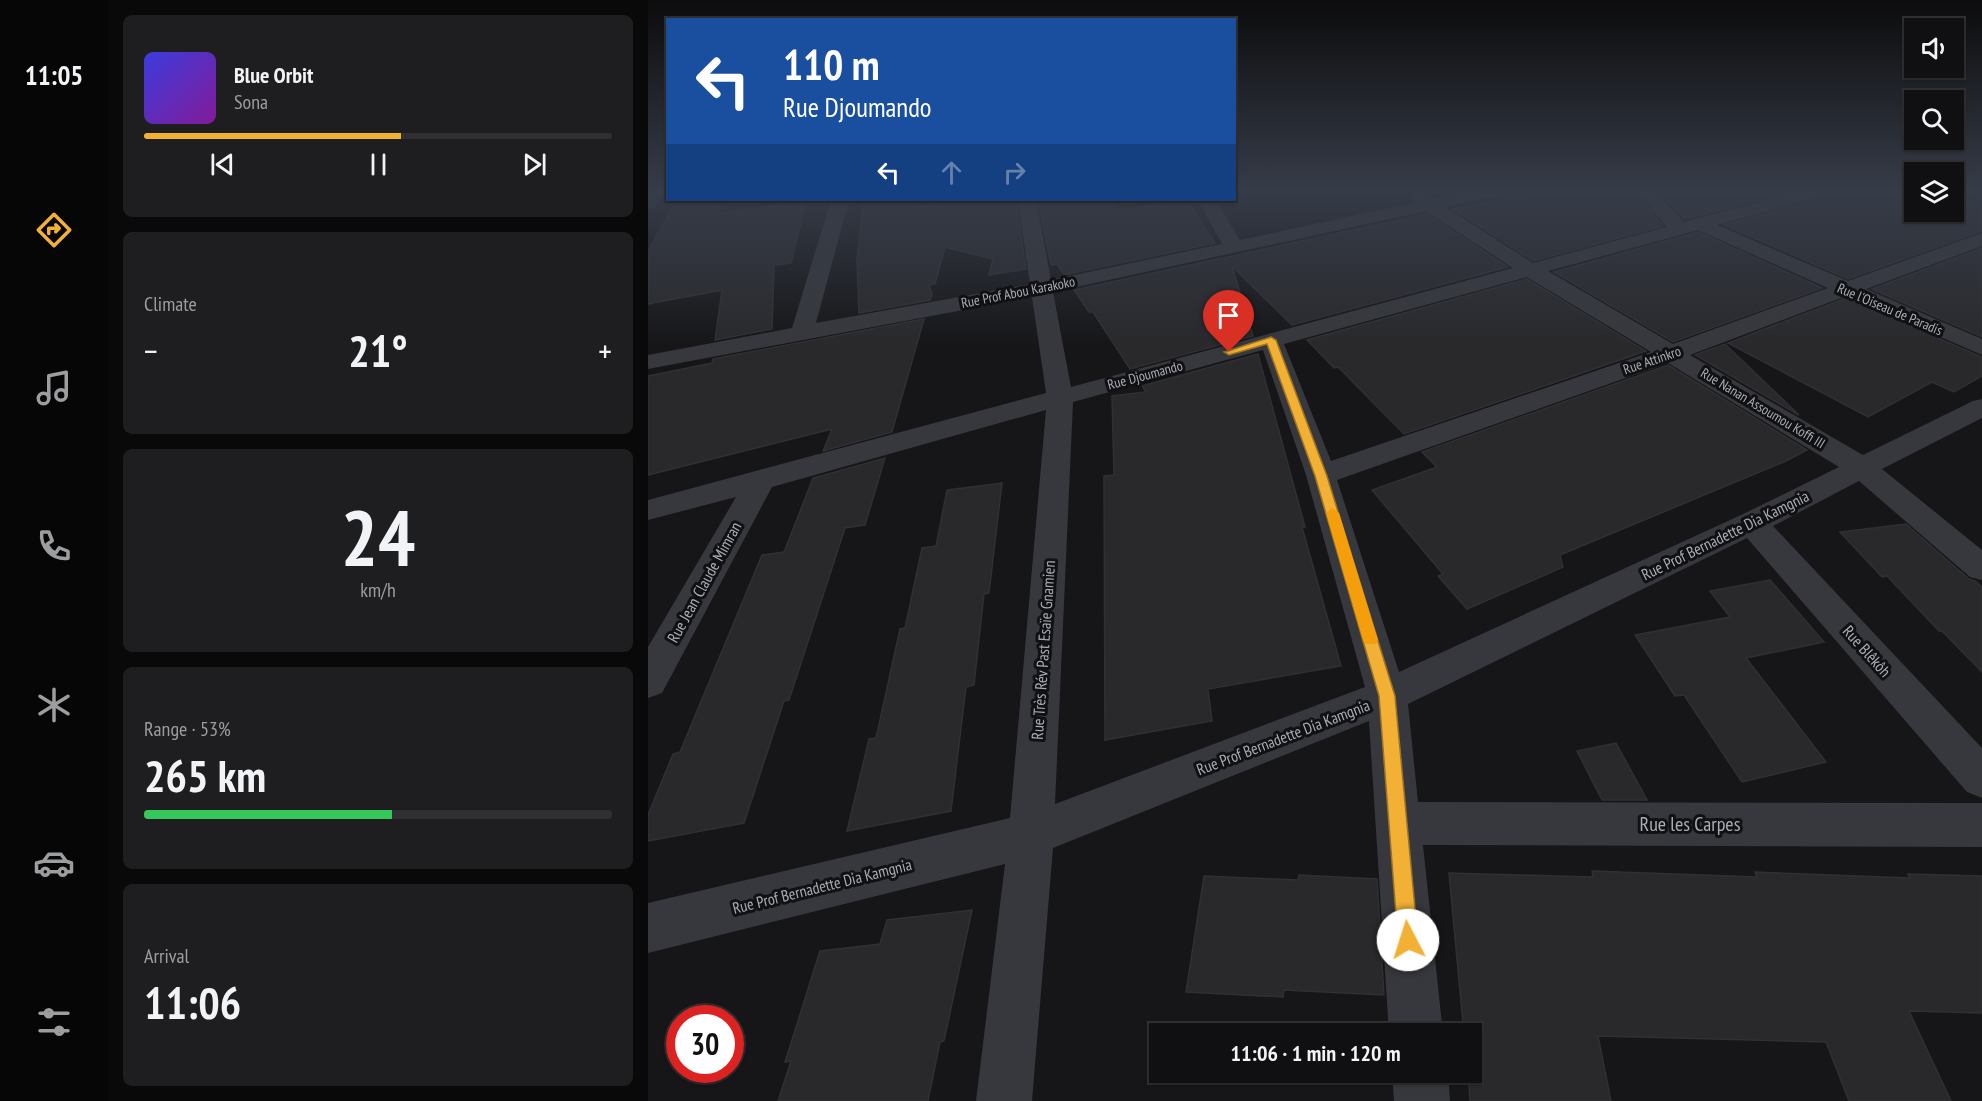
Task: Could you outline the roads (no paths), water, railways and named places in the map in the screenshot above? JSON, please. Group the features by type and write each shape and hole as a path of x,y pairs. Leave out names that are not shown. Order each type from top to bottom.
{"street":[{"path":"802,333 828,243"},
{"name":"Rue Très Rév Past Esaïe Gnamien","path":"1004,1101 1031,835 1060,398 1035,243"},
{"path":"1232,243 1234,247"},
{"name":"Rue Prof Abou Karakoko","path":"648,362 1043,288 1251,243"},
{"name":"Rue Nanan Assoumou Koffi III","path":"1489,243 1861,467 1982,568"},
{"name":"Rue Djoumando","path":"648,510 760,483 1060,398 1629,243"},
{"name":"Rue l'Oiseau de Paradis","path":"1732,243 1982,348"},
{"name":"Rue Attinkro","path":"1321,476 1672,353 1970,243"},
{"path":"1271,340 1321,476 1387,696 1415,1023"},
{"name":"Rue Prof Bernadette Dia Kamgnia","path":"648,928 1031,835 1387,696 1752,523 1982,407"},
{"name":"Rue Jean Claude Mimran","path":"648,682 760,483"},
{"name":"Rue Blêkôh","path":"1752,523 1982,778"},
{"name":"Rue les Carpes","path":"1397,823 1982,825"},
{"path":"1421,1083 1422,1101"}]}
